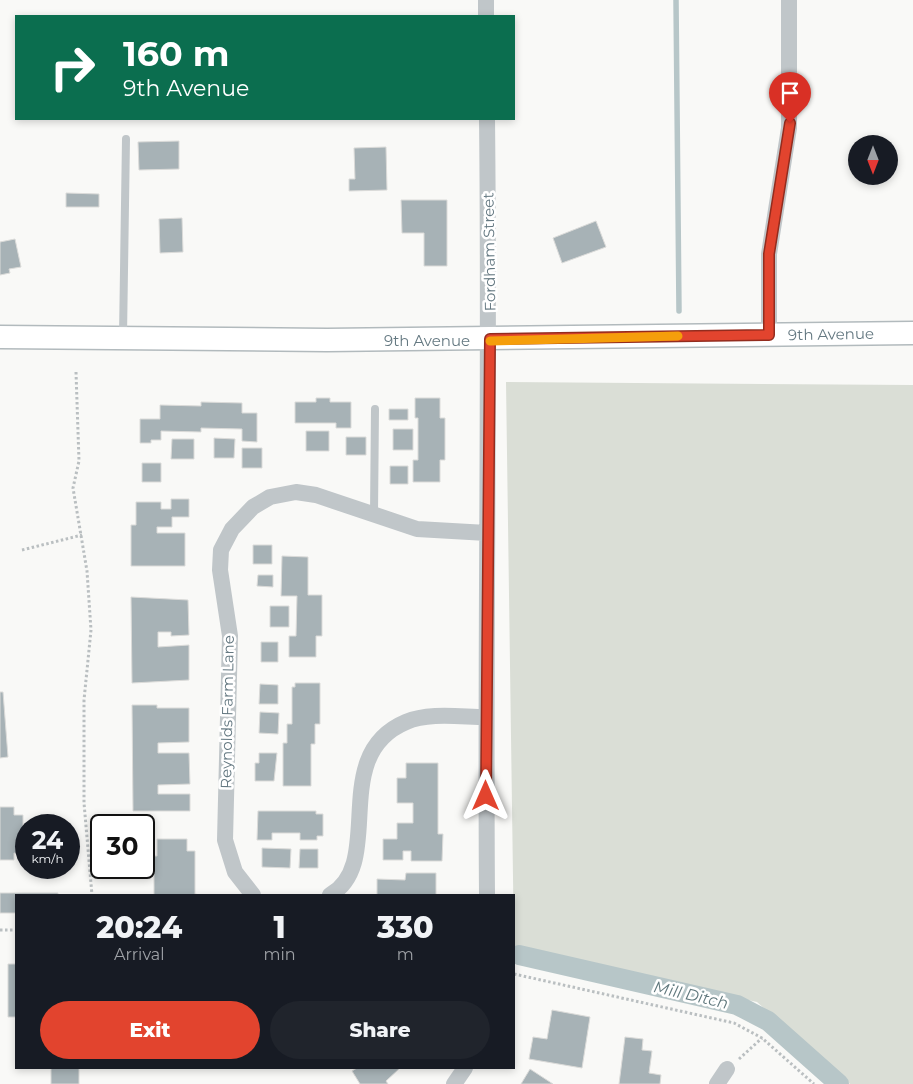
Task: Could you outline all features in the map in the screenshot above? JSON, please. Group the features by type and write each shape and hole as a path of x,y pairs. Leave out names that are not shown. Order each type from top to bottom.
{"main road":[{"name":"9th Avenue","path":"0,337 327,340 913,333"}],"street":[{"path":"486,0 486,15"},
{"path":"769,335 769,254 789,128 789,0"},
{"name":"Fordham Street","path":"487,894 487,532 490,339 488,120"},
{"name":"Reynolds Farm Lane","path":"252,894 235,872 225,840 230,636 220,570 221,550 232,529 252,507 270,496 296,492 316,495 417,529 487,532"},
{"path":"331,894 347,878 358,852 359,796 365,766 375,748 388,733 406,722 432,716 486,717"},
{"path":"454,1084 464,1069"},
{"path":"717,1084 727,1069"}],"lane":[{"path":"123,338 126,139"},
{"path":"374,514 375,409"}],"path":[{"path":"76,372 79,461 73,488 82,535 91,630 84,700 84,803 92,894"},
{"path":"22,550 82,535"},
{"path":"0,930 15,930"},
{"path":"515,974 734,1023 762,1038 814,1084"},
{"path":"727,1069 762,1038"}],"shaded area":[{"path":"506,382 913,385 913,1084 850,1084 757,1002 515,948 515,894 513,894"}],"building":[{"path":"179,141 179,169 139,170 138,142"},
{"path":"386,147 387,190 349,191 349,179 355,179 354,148"},
{"path":"66,193 99,194 99,207 66,207"},
{"path":"401,200 447,200 447,266 424,266 424,233 402,233"},
{"path":"182,218 183,252 160,253 159,219"},
{"path":"596,221 606,247 562,263 553,238"},
{"path":"15,239 21,267 9,269 10,273 0,275 0,242"},
{"path":"316,398 330,398 330,402 351,402 351,428 336,428 336,423 295,423 295,402 316,402"},
{"path":"415,398 440,398 440,418 445,418 445,460 440,460 440,482 413,482 413,460 418,460 418,418 415,418"},
{"path":"201,402 242,403 242,413 257,413 257,442 242,441 242,429 201,428 201,432 161,431 161,440 151,440 151,443 140,443 140,419 160,419 160,405 201,406"},
{"path":"389,409 408,409 408,420 389,420"},
{"path":"393,429 413,429 413,450 393,450"},
{"path":"306,431 329,431 329,451 306,451"},
{"path":"346,437 366,437 366,455 346,455"},
{"path":"214,438 235,439 234,458 214,458"},
{"path":"172,439 194,439 194,459 171,459"},
{"path":"242,448 262,448 262,468 242,468"},
{"path":"142,463 161,463 161,482 142,482"},
{"path":"390,466 408,466 408,484 390,484"},
{"path":"171,499 189,499 189,517 172,517 172,527 157,527 157,533 185,533 185,566 131,566 131,525 136,525 136,502 161,502 161,509 171,509"},
{"path":"253,545 272,545 272,564 253,564"},
{"path":"282,556 308,557 308,595 322,595 322,636 316,636 316,657 289,657 289,636 296,636 297,596 281,596"},
{"path":"258,575 273,575 273,587 257,586"},
{"path":"131,597 188,600 189,635 171,636 171,632 158,632 158,647 189,645 189,680 132,683"},
{"path":"270,606 289,606 289,627 270,627"},
{"path":"261,642 278,642 278,662 261,662"},
{"path":"295,683 320,683 320,724 315,724 315,744 311,744 311,786 283,786 283,743 287,743 287,724 292,724 292,687 295,687"},
{"path":"260,684 278,685 278,704 259,704"},
{"path":"0,692 3,692 8,757 0,758"},
{"path":"132,705 157,705 157,708 189,708 189,742 158,743 158,753 189,753 190,784 158,785 158,794 190,794 190,811 133,811"},
{"path":"260,712 279,713 278,734 259,733"},
{"path":"259,753 277,753 274,781 255,781 255,763 259,763"},
{"path":"406,763 438,763 438,834 443,834 442,861 411,861 411,851 403,851 403,860 383,860 383,839 397,839 397,823 413,823 413,803 397,803 397,778 406,778"},
{"path":"0,807 14,807 14,860 0,860"},
{"path":"258,811 316,811 316,814 323,814 323,836 317,836 317,840 300,840 300,833 272,833 272,840 257,840"},
{"path":"157,839 187,839 187,851 195,851 195,894 154,894 155,856 157,856"},
{"path":"262,848 291,849 290,868 262,867"},
{"path":"300,849 318,849 318,868 299,868"},
{"path":"406,873 436,873 436,894 377,894 377,879 405,880"},
{"path":"0,893 58,893 15,894 15,913 0,913"},
{"path":"8,964 15,964 15,1017 8,1017"},
{"path":"552,1010 590,1017 582,1068 529,1059 533,1037 547,1039"},
{"path":"625,1037 643,1039 642,1050 652,1051 649,1073 661,1075 660,1084 619,1084"},
{"path":"51,1069 79,1069 79,1084 51,1084"},
{"path":"355,1069 399,1069 386,1081 388,1084 360,1084 352,1071"},
{"path":"530,1069 553,1084 521,1084"}],"waterway":[{"path":"676,0 679,311"},
{"name":"Mill Ditch","path":"519,955 737,1005 768,1021 839,1084"}],"slow traffic":[{"path":"490,341 490,339 678,336"}],"route":[{"path":"486,796 490,339 769,335 769,254 790,123"}]}
